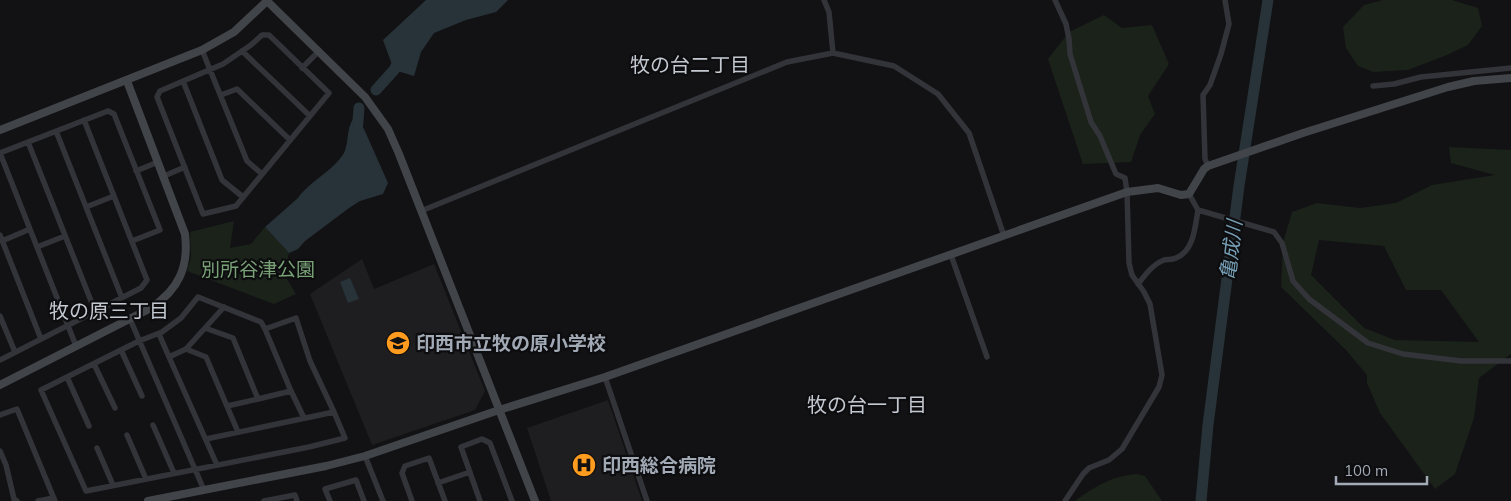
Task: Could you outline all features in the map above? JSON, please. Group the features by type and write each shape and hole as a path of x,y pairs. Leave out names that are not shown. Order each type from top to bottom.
{"street":[{"path":"0,130 202,50 234,32 267,0 365,97 388,129 535,501"},
{"path":"824,0 829,12 833,53"},
{"path":"1055,0 1066,24 1070,54 1091,122 1100,136 1116,174 1124,178 1127,192 1129,263 1132,275 1150,304 1162,375 1159,388 1122,450 1109,460 1089,468 1065,501"},
{"path":"1208,166 1205,159 1203,95 1210,85 1229,24 1225,0"},
{"path":"262,35 268,35 329,93 236,206 203,214 157,97 160,90 211,70 230,60 262,35"},
{"path":"202,50 247,161 262,174"},
{"path":"242,51 310,116"},
{"path":"302,68 319,51"},
{"path":"422,211 788,62 833,53 894,66 938,94 969,134 1004,236"},
{"path":"1373,86 1394,84 1421,76 1511,68"},
{"path":"1189,194 1204,169 1228,158 1448,87 1474,81 1511,78"},
{"path":"0,385 151,308 167,296 177,284 184,268 186,257 185,234 127,80"},
{"path":"183,81 222,180 243,197"},
{"path":"221,95 237,90 290,140"},
{"path":"76,346 0,153 108,111 114,114 160,230 132,241"},
{"path":"0,360 141,288 147,280 84,120"},
{"path":"56,131 122,298"},
{"path":"28,142 95,311"},
{"path":"136,170 158,162"},
{"path":"164,176 185,168"},
{"path":"148,501 326,466 365,456 499,410 606,377 1127,192 1158,188 1181,195 1189,194"},
{"path":"1138,284 1148,271 1164,260 1177,258 1188,247 1194,235 1198,210 1189,194"},
{"path":"86,207 114,196"},
{"path":"1198,210 1274,232 1282,243 1293,281 1309,299 1368,343 1404,354 1461,361 1511,361"},
{"path":"30,229 1,238 41,339"},
{"path":"37,247 65,236"},
{"path":"951,254 987,357"},
{"path":"265,329 296,318 310,361 345,438 310,447 86,491 41,390 139,341 159,334 181,318 198,297 261,322 304,418"},
{"path":"169,356 186,349 224,307"},
{"path":"0,316 14,352"},
{"path":"130,319 204,490"},
{"path":"205,328 233,338 258,399"},
{"path":"159,334 217,465"},
{"path":"186,349 206,357 238,432"},
{"path":"121,350 142,396"},
{"path":"94,364 115,408"},
{"path":"67,377 89,426"},
{"path":"606,377 647,501"},
{"path":"227,406 292,391"},
{"path":"0,415 17,409 55,499 38,501"},
{"path":"206,439 334,412"},
{"path":"153,425 174,473"},
{"path":"127,435 146,479"},
{"path":"480,501 461,447 482,439 490,443 512,501"},
{"path":"97,448 113,485"},
{"path":"0,451 6,464 14,499 17,501"},
{"path":"365,456 383,501"},
{"path":"412,501 402,473 405,466 429,458 445,501"},
{"path":"438,483 470,472"},
{"path":"330,501 326,489 356,480 364,501"},
{"path":"264,501 295,495 297,501"}],"shaded area":[{"path":"426,0 508,0 496,12 466,20 434,33 421,52 414,76 394,70 383,40"},
{"path":"353,119 357,119 364,129 388,183 383,194 360,201 305,241 298,249 289,253 265,227 328,171 344,153 349,128"},
{"name":"印西市立牧の原小学校","path":"362,259 374,289 434,264 485,391 475,410 372,445 310,294"},
{"path":"350,278 359,299 348,303 340,282"},
{"name":"印西総合病院","path":"608,400 642,501 551,501 527,428"}],"green space":[{"path":"1383,0 1452,0 1478,8 1482,26 1468,45 1447,55 1408,70 1373,72 1358,66 1346,48 1343,27 1364,5"},
{"path":"1104,15 1122,28 1152,25 1169,64 1148,96 1155,114 1140,135 1131,162 1083,164 1048,59 1069,32"},
{"path":"1449,147 1511,150 1511,354 1479,378 1474,418 1455,474 1435,489 1380,413 1367,383 1367,375 1346,350 1281,287 1283,243 1292,212 1317,203 1360,208 1396,203 1432,185 1495,175 1451,163","holes":["1319,240 1384,246 1406,290 1441,290 1479,342 1395,340 1364,328 1311,275"]},
{"name":"別所谷津公園","path":"234,221 230,248 251,244 265,227 289,253 284,274 296,294 274,304 187,271 191,257 190,232"},
{"path":"1137,474 1145,476 1162,501 1075,501 1104,483 1119,477"}],"waterway":[{"name":"亀成川","path":"1201,501 1208,425 1239,186 1268,0"},
{"path":"376,90 394,70 400,58"},
{"path":"357,134 359,108"}],"place":[{"name":"印西市立牧の原小学校","path":"398,343"},
{"name":"印西総合病院","path":"584,465"}],"district":[{"name":"牧の台二丁目","path":"690,65"},
{"name":"牧の原三丁目","path":"109,311"},
{"name":"牧の台一丁目","path":"867,405"}]}
